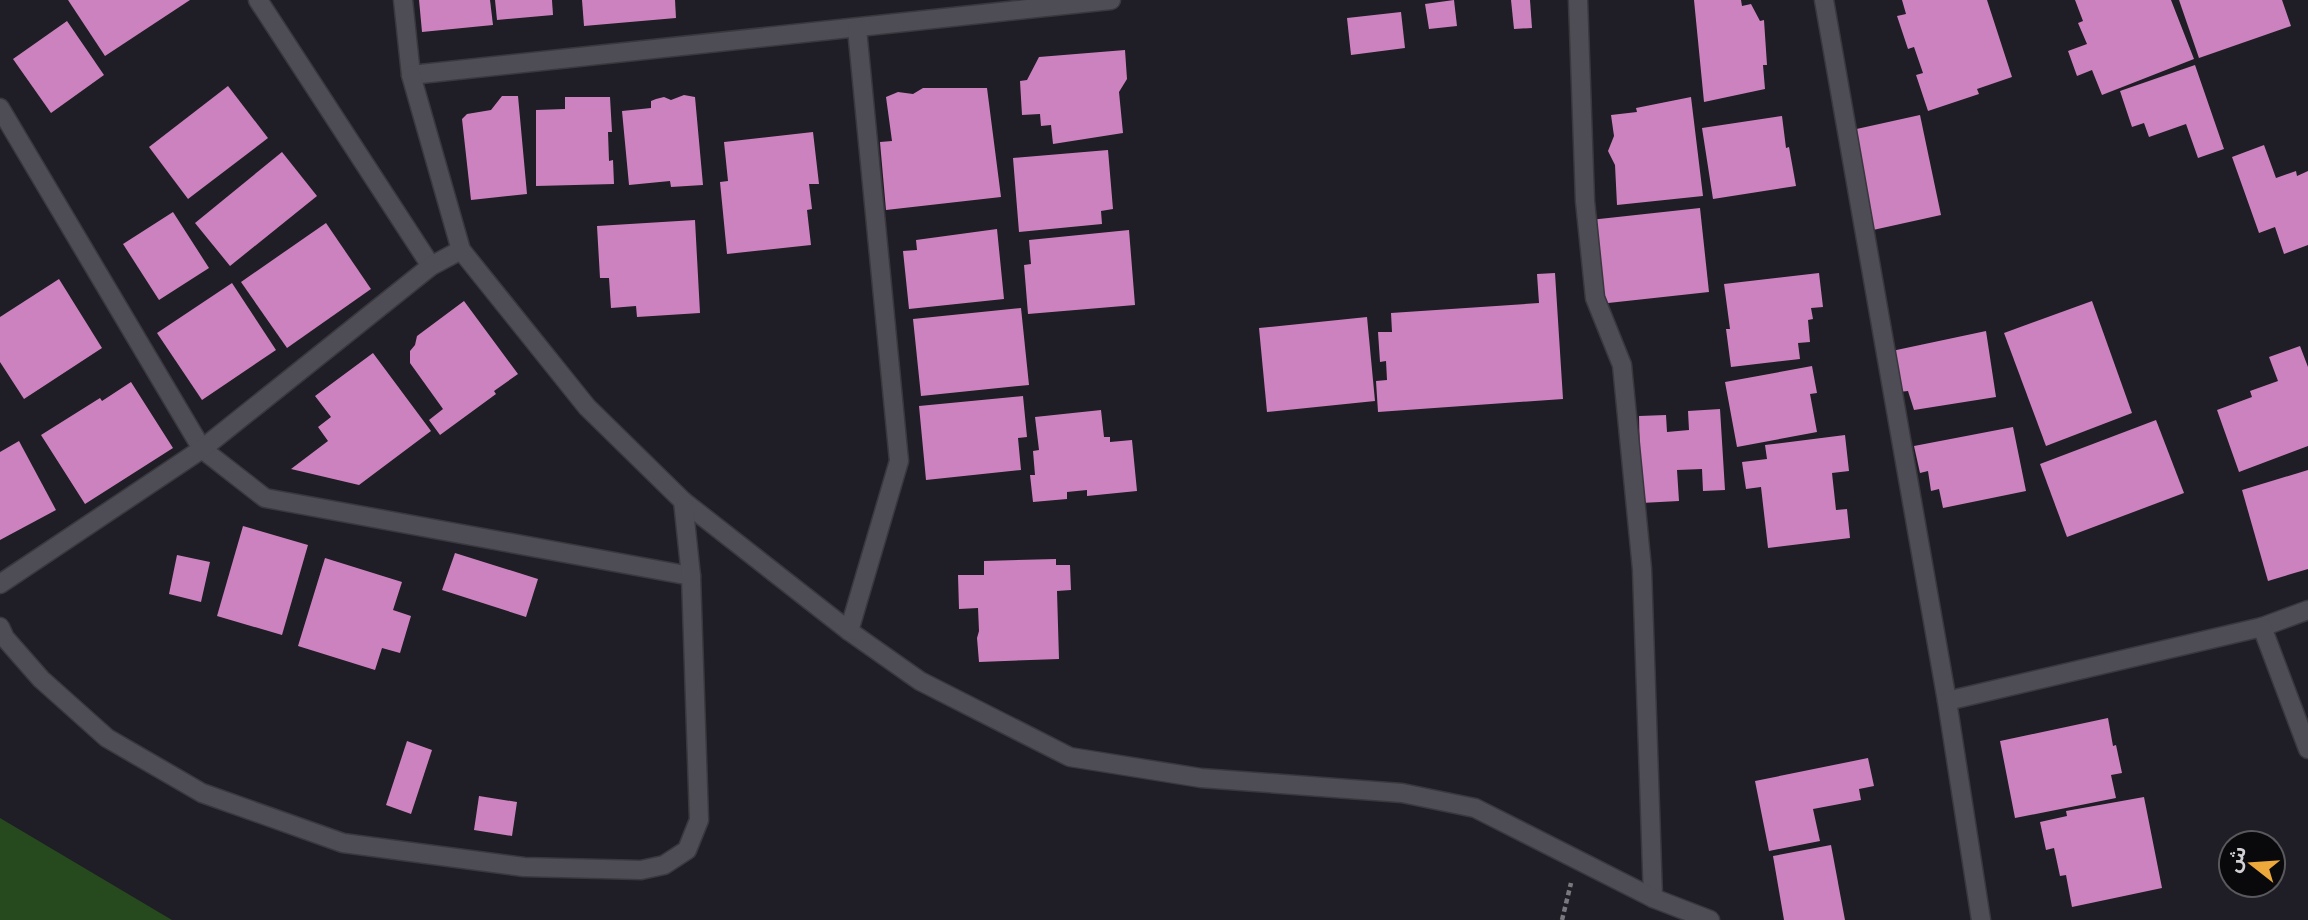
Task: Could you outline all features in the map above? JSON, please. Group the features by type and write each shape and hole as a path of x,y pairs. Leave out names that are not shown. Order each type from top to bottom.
{"street":[{"path":"258,0 431,266"},
{"path":"403,0 411,75 461,250 587,407 683,501 849,632 920,681 1070,757 1201,778 1402,793 1475,808 1653,898 1710,920"},
{"path":"411,75 1111,0"},
{"path":"1578,0 1585,201 1595,298 1622,365 1642,569 1653,898"},
{"path":"1824,0 1947,701 1981,920"},
{"path":"849,632 899,461 858,29"},
{"path":"0,108 202,449 265,498 691,576"},
{"path":"0,584 202,449 431,266 461,250"},
{"path":"0,627 5,638 41,679 107,738 202,793 343,844 524,867 641,870 664,865 687,850 699,820 691,576 683,501"},
{"path":"1947,701 2262,627 2308,610"},
{"path":"2262,627 2308,750"}],"green space":[{"path":"0,818 172,920 0,920"}],"building":[{"path":"68,0 190,0 105,56"},
{"path":"419,0 490,0 493,25 422,32"},
{"path":"495,0 552,0 553,15 497,20"},
{"path":"582,0 675,0 676,18 584,26"},
{"path":"1454,0 1457,26 1429,29 1425,4"},
{"path":"1511,0 1530,0 1532,28 1514,29"},
{"path":"1694,0 1741,0 1742,6 1751,4 1760,21 1764,20 1767,65 1763,65 1765,89 1704,102"},
{"path":"1902,0 1987,0 2012,77 1977,89 1979,94 1928,111 1916,75 1923,73 1914,47 1908,49 1897,16 1906,14"},
{"path":"2075,0 2171,0 2194,59 2102,95 2092,70 2077,76 2068,51 2087,44 2078,23 2083,21"},
{"path":"2179,0 2282,0 2291,26 2199,58"},
{"path":"1401,12 1405,48 1351,55 1347,18"},
{"path":"67,21 104,75 51,113 13,59"},
{"path":"1125,50 1127,79 1119,92 1123,133 1053,144 1051,125 1041,126 1040,114 1022,115 1020,81 1027,80 1039,57"},
{"path":"2195,65 2224,149 2198,158 2186,124 2149,137 2144,123 2132,127 2120,91"},
{"path":"228,86 268,138 188,199 149,147"},
{"path":"923,88 987,88 1001,197 886,210 880,142 892,141 886,97 898,92 913,94"},
{"path":"684,95 695,97 703,185 671,187 670,181 629,185 622,111 651,108 651,101 656,99 664,97 671,100"},
{"path":"502,96 518,96 527,194 471,200 462,119 467,114 491,110"},
{"path":"565,97 610,97 612,132 608,132 609,161 613,160 614,184 536,186 536,110 565,109"},
{"path":"1691,97 1703,196 1617,205 1615,165 1608,151 1614,136 1611,115 1637,112 1636,108"},
{"path":"1920,115 1941,215 1873,230 1852,130"},
{"path":"1782,116 1786,148 1789,147 1796,186 1713,199 1702,128"},
{"path":"813,132 819,184 809,184 812,209 807,210 811,245 727,254 720,182 728,181 724,142"},
{"path":"2264,145 2276,178 2296,171 2297,176 2308,171 2308,245 2284,254 2275,227 2259,233 2232,157"},
{"path":"1108,150 1113,209 1101,211 1102,224 1019,232 1013,158"},
{"path":"282,152 317,196 230,266 195,223"},
{"path":"1700,208 1709,292 1599,304 1590,220"},
{"path":"173,212 209,268 159,300 123,244"},
{"path":"695,220 700,313 637,317 636,306 611,308 609,278 600,278 597,226"},
{"path":"326,223 371,289 287,348 241,282"},
{"path":"997,229 1004,299 909,309 903,251 917,250 916,240"},
{"path":"1129,230 1135,305 1028,314 1024,265 1031,264 1029,240"},
{"path":"1555,273 1563,399 1378,412 1376,381 1387,380 1386,361 1380,362 1378,332 1392,332 1391,313 1539,303 1537,274"},
{"path":"1819,273 1823,307 1811,308 1813,319 1808,320 1810,342 1798,343 1800,359 1731,367 1726,329 1730,329 1724,284"},
{"path":"59,279 102,348 24,399 0,362 0,317"},
{"path":"232,283 276,350 202,400 157,333"},
{"path":"464,301 518,374 494,391 496,394 440,435 429,420 443,409 410,363 410,351 417,336"},
{"path":"2092,301 2132,413 2046,446 2004,333"},
{"path":"1021,308 1029,385 921,396 913,319"},
{"path":"1367,317 1375,401 1267,412 1259,328"},
{"path":"1986,331 1996,397 1914,410 1908,391 1899,392 1887,352"},
{"path":"2300,346 2308,367 2308,446 2239,472 2217,410 2252,397 2250,391 2278,381 2269,357"},
{"path":"373,353 431,431 359,485 291,469 328,441 318,427 331,417 315,396"},
{"path":"1812,366 1817,393 1810,394 1817,432 1737,447 1725,382"},
{"path":"131,382 173,448 85,504 41,435"},
{"path":"1023,396 1027,437 1018,438 1021,470 926,480 919,406"},
{"path":"1720,409 1725,490 1703,491 1702,469 1677,470 1679,501 1641,503 1639,416 1666,415 1667,432 1689,430 1688,411"},
{"path":"1101,410 1104,437 1110,437 1110,442 1132,440 1137,491 1087,496 1087,490 1067,492 1067,499 1033,502 1030,475 1035,475 1033,451 1039,450 1035,417"},
{"path":"2156,420 2184,493 2067,537 2040,464"},
{"path":"2013,427 2026,491 1943,508 1939,489 1931,491 1928,471 1920,473 1914,446"},
{"path":"1845,435 1849,471 1832,473 1836,510 1847,509 1850,538 1768,548 1761,487 1746,489 1742,462 1767,459 1765,445"},
{"path":"19,441 56,510 0,540 0,452"},
{"path":"2308,470 2308,569 2268,581 2242,490"},
{"path":"243,526 308,545 282,635 217,616"},
{"path":"455,553 538,579 526,617 442,590"},
{"path":"177,555 210,562 201,602 169,594"},
{"path":"325,558 402,582 393,610 411,616 400,653 382,648 375,670 298,646"},
{"path":"1056,559 1056,565 1070,565 1071,590 1057,591 1059,659 979,662 978,608 959,609 958,575 984,575 984,561"},
{"path":"2108,718 2122,773 2111,775 2116,798 2015,818 2000,741"},
{"path":"407,741 432,750 411,814 386,805"},
{"path":"1868,758 1874,786 1859,789 1861,800 1813,809 1820,841 1769,851 1755,781"},
{"path":"479,796 517,802 512,836 474,830"},
{"path":"2144,797 2162,888 2072,907 2066,875 2060,876 2054,848 2046,850 2040,822 2067,816 2066,811"},
{"path":"1831,845 1845,920 1784,920 1773,856"}]}
